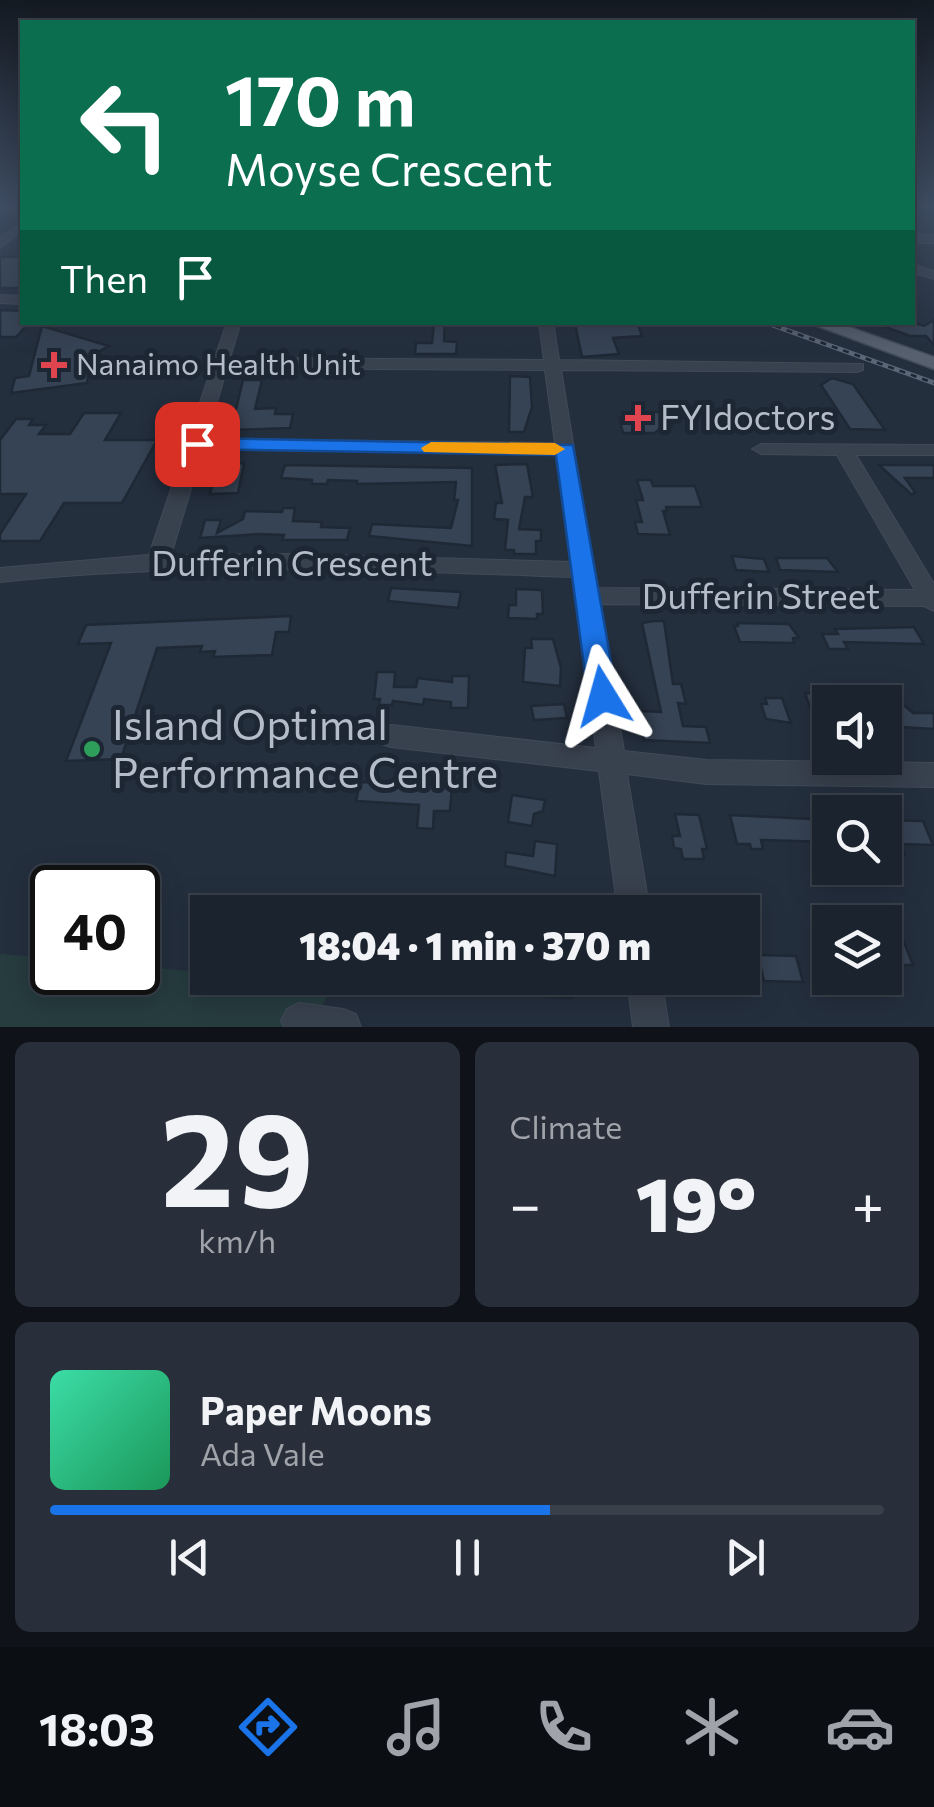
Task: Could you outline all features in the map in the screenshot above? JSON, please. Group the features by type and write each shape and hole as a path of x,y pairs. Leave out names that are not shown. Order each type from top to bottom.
{"main road":[{"path":"825,325 934,360"},
{"path":"844,325 934,360"}],"street":[{"path":"158,561 233,325"},
{"path":"546,325 632,895"},
{"path":"224,362 856,367"},
{"path":"197,444 566,449"},
{"path":"761,449 934,450"},
{"path":"843,449 933,600"},
{"name":"Dufferin Crescent","path":"0,575 158,561 269,558 586,583"},
{"name":"Dufferin Street","path":"586,583 933,600"},
{"path":"391,736 706,772 934,775"},
{"path":"646,995 651,1027"},
{"path":"299,1022 343,1027"}],"green space":[{"path":"0,954 30,956 30,995 160,995 160,968 190,971 190,995 328,995 311,1027 0,1027"}],"building":[{"path":"0,257 20,257 20,288 0,288"},
{"path":"0,310 20,311 20,325 27,325 16,337 0,337"},
{"path":"934,320 934,345 926,336 910,336 880,325 915,323 924,326"},
{"path":"434,325 445,325 444,341 457,342 456,354 415,354 416,343 432,343"},
{"path":"575,325 638,325 642,336 613,338 619,354 582,357"},
{"name":"Nanaimo Health Unit","path":"42,326 109,346 91,356 87,383 11,393 15,378 29,376"},
{"path":"510,376 530,377 532,407 524,432 509,432"},
{"path":"832,378 853,384 885,430 850,429 821,385"},
{"path":"243,380 262,380 255,409 276,408 275,414 293,414 290,428 231,430"},
{"path":"637,412 668,412 673,426 663,426 655,433 623,433 619,418 629,419"},
{"path":"84,413 121,413 105,440 157,440 122,503 64,503 40,541 0,541 0,534 26,494 0,494 0,440 16,419 33,419 29,425 46,425 39,434 70,434"},
{"path":"244,463 238,493 210,494 217,464"},
{"path":"527,464 533,497 525,497 519,529 541,530 541,541 536,541 536,554 514,554 514,550 505,550 508,520 494,519 496,503 502,503 495,465"},
{"path":"285,465 472,468 472,546 369,536 372,524 451,528 458,500 454,500 456,482 357,484 328,480 327,484 312,484 312,480 281,478"},
{"path":"879,465 934,465 934,478 905,478 915,492 912,495"},
{"path":"637,480 651,480 653,486 695,486 702,507 666,507 667,511 663,511 670,535 638,534 635,522 642,522 636,500 643,500"},
{"path":"283,508 295,508 293,521 350,528 347,540 282,540 284,535 258,534 200,538 205,520 221,520 217,533 243,519 245,511 282,512"},
{"path":"732,556 764,559 769,572 736,570"},
{"path":"776,558 827,558 838,572 780,570"},
{"path":"391,588 461,592 458,608 388,601"},
{"path":"516,589 542,590 543,614 537,614 537,619 508,618 509,605 516,605"},
{"path":"291,616 289,632 276,632 272,655 213,657 215,651 200,652 202,646 157,648 121,759 66,761 111,643 78,644 86,625"},
{"path":"664,621 673,684 681,684 686,704 678,703 683,726 706,727 710,743 644,740 640,711 661,712 642,623"},
{"path":"789,624 799,638 793,638 794,643 740,642 734,626"},
{"path":"914,627 924,644 844,642 848,649 829,649 822,634 838,634 835,629"},
{"path":"531,639 553,639 561,668 560,686 523,682 525,648 532,648"},
{"path":"377,672 395,672 394,687 416,687 418,678 452,682 452,676 469,676 468,708 451,708 451,702 424,699 423,705 393,701 392,705 379,705 380,699 374,699"},
{"path":"805,693 812,693 812,713"},
{"path":"765,698 782,698 791,723 766,719 761,704 767,704"},
{"path":"564,704 567,718 534,720 531,706"},
{"path":"902,706 913,713 934,713 934,729 902,727"},
{"path":"360,782 452,785 450,811 434,811 433,829 417,828 419,805 356,801"},
{"path":"512,795 545,800 543,811 534,814 532,826 508,822"},
{"path":"675,814 699,815 707,849 702,849 704,859 683,859 681,849 674,848 672,836 680,836"},
{"path":"730,815 812,819 812,841 761,840 763,849 737,844"},
{"path":"902,820 923,821 933,845 902,844"},
{"path":"535,841 557,844 555,876 505,866 506,852 533,856"},
{"path":"902,937 913,965 902,965"},
{"path":"760,955 796,956 803,982 764,981"},
{"path":"546,995 573,995 573,998"}],"railway":[{"path":"772,325 934,383"}],"slow traffic":[{"path":"431,448 555,449"}],"place":[{"name":"Nanaimo Health Unit","path":"54,365"},
{"name":"FYIdoctors","path":"638,418"},
{"name":"Island Optimal Performance Centre","path":"92,749"}],"route":[{"path":"197,444 566,449 603,696"}]}
